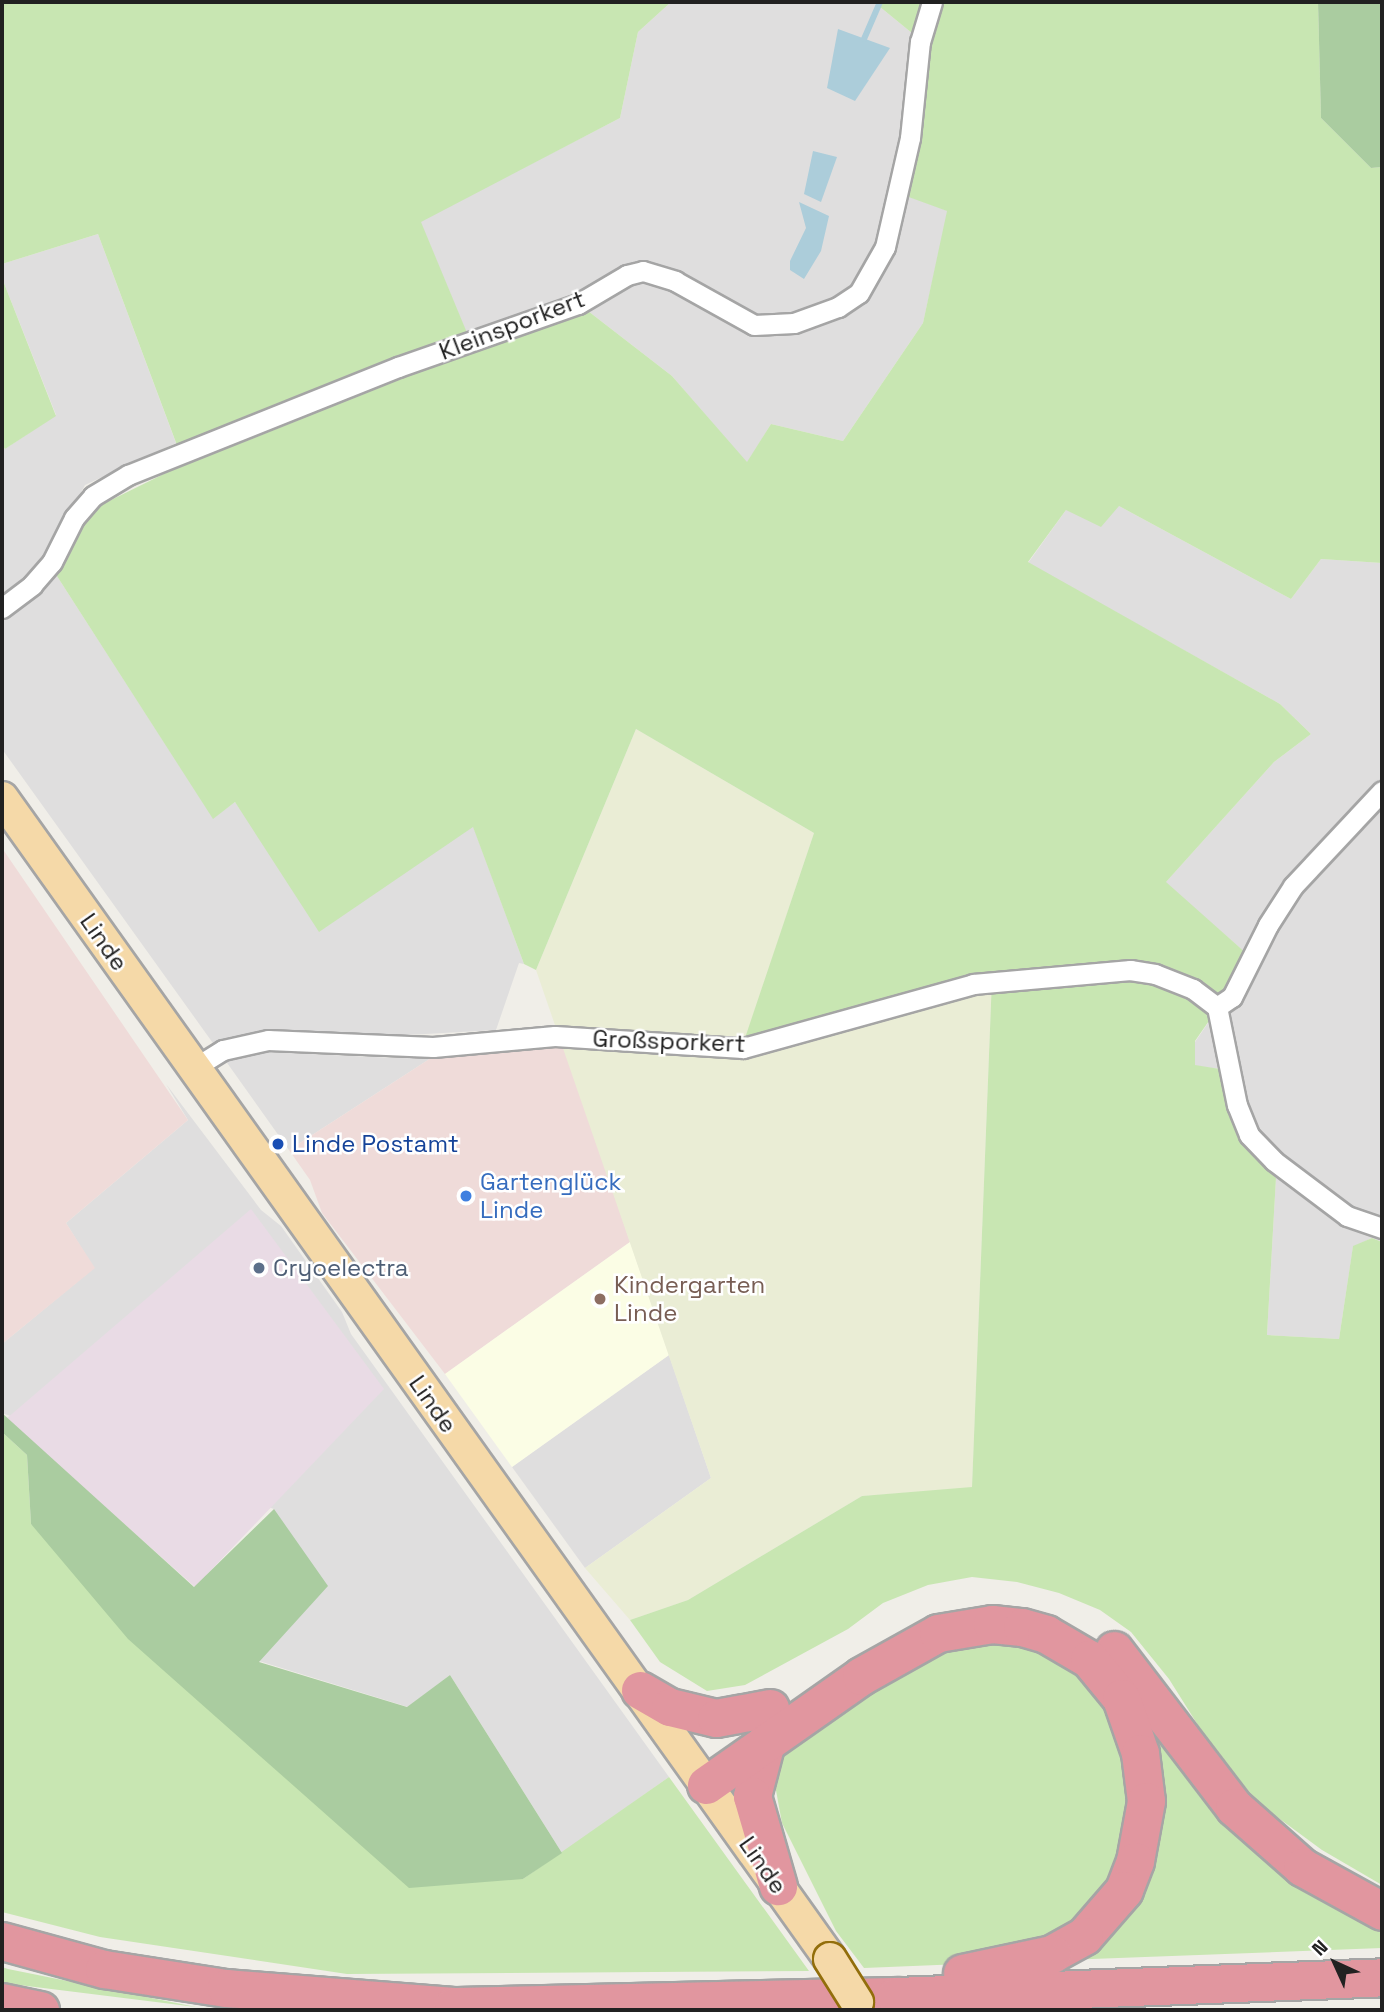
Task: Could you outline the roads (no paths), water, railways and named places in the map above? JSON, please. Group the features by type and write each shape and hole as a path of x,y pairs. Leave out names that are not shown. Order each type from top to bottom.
{"highway":[{"path":"700,1774 909,1618 970,1601 1030,1604 1106,1642 1129,1665 1234,1807 1302,1867 1382,1911"},
{"path":"640,1690 670,1707 716,1718 768,1725 889,1657 939,1633 965,1627 1002,1625 1046,1634 1089,1659 1121,1698 1140,1753 1146,1801 1135,1861 1105,1916 1084,1936 1052,1954 962,1973 880,2003"},
{"path":"768,1725 752,1796 778,1886"},
{"path":"2,1941 104,1969 226,1988 453,2006 880,2003 1382,1977"},
{"path":"2,2002 40,2010"}],"main road":[{"name":"Linde","path":"2,798 830,1959 880,2003"}],"street":[{"name":"Kleinsporkert","path":"2,607 32,585 52,562 74,518 93,496 128,475 398,367 578,304 627,275 643,271 675,281 754,325 794,323 838,307 859,293 886,247 910,138 920,42 932,2"},
{"path":"1378,1226 1347,1216 1274,1161 1249,1135 1237,1105 1217,1007 1236,989 1268,925 1293,886 1382,791"},
{"name":"Großsporkert","path":"194,1069 223,1051 268,1040 433,1047 555,1036 743,1048 973,984 1074,972 1155,974 1193,989 1217,1007"}],"water":[{"path":"838,29 890,48 855,101 827,88"},
{"path":"813,151 837,157 821,202 804,194"},
{"path":"799,202 829,216 821,251 804,279 790,270 790,261 806,228"}],"waterway":[{"path":"864,39 880,2"}],"place":[{"name":"Linde Postamt","path":"278,1144"},
{"name":"Gartenglück Linde","path":"466,1196"},
{"name":"Cryoelectra","path":"259,1268"},
{"name":"Kindergarten Linde","path":"600,1299"}]}
